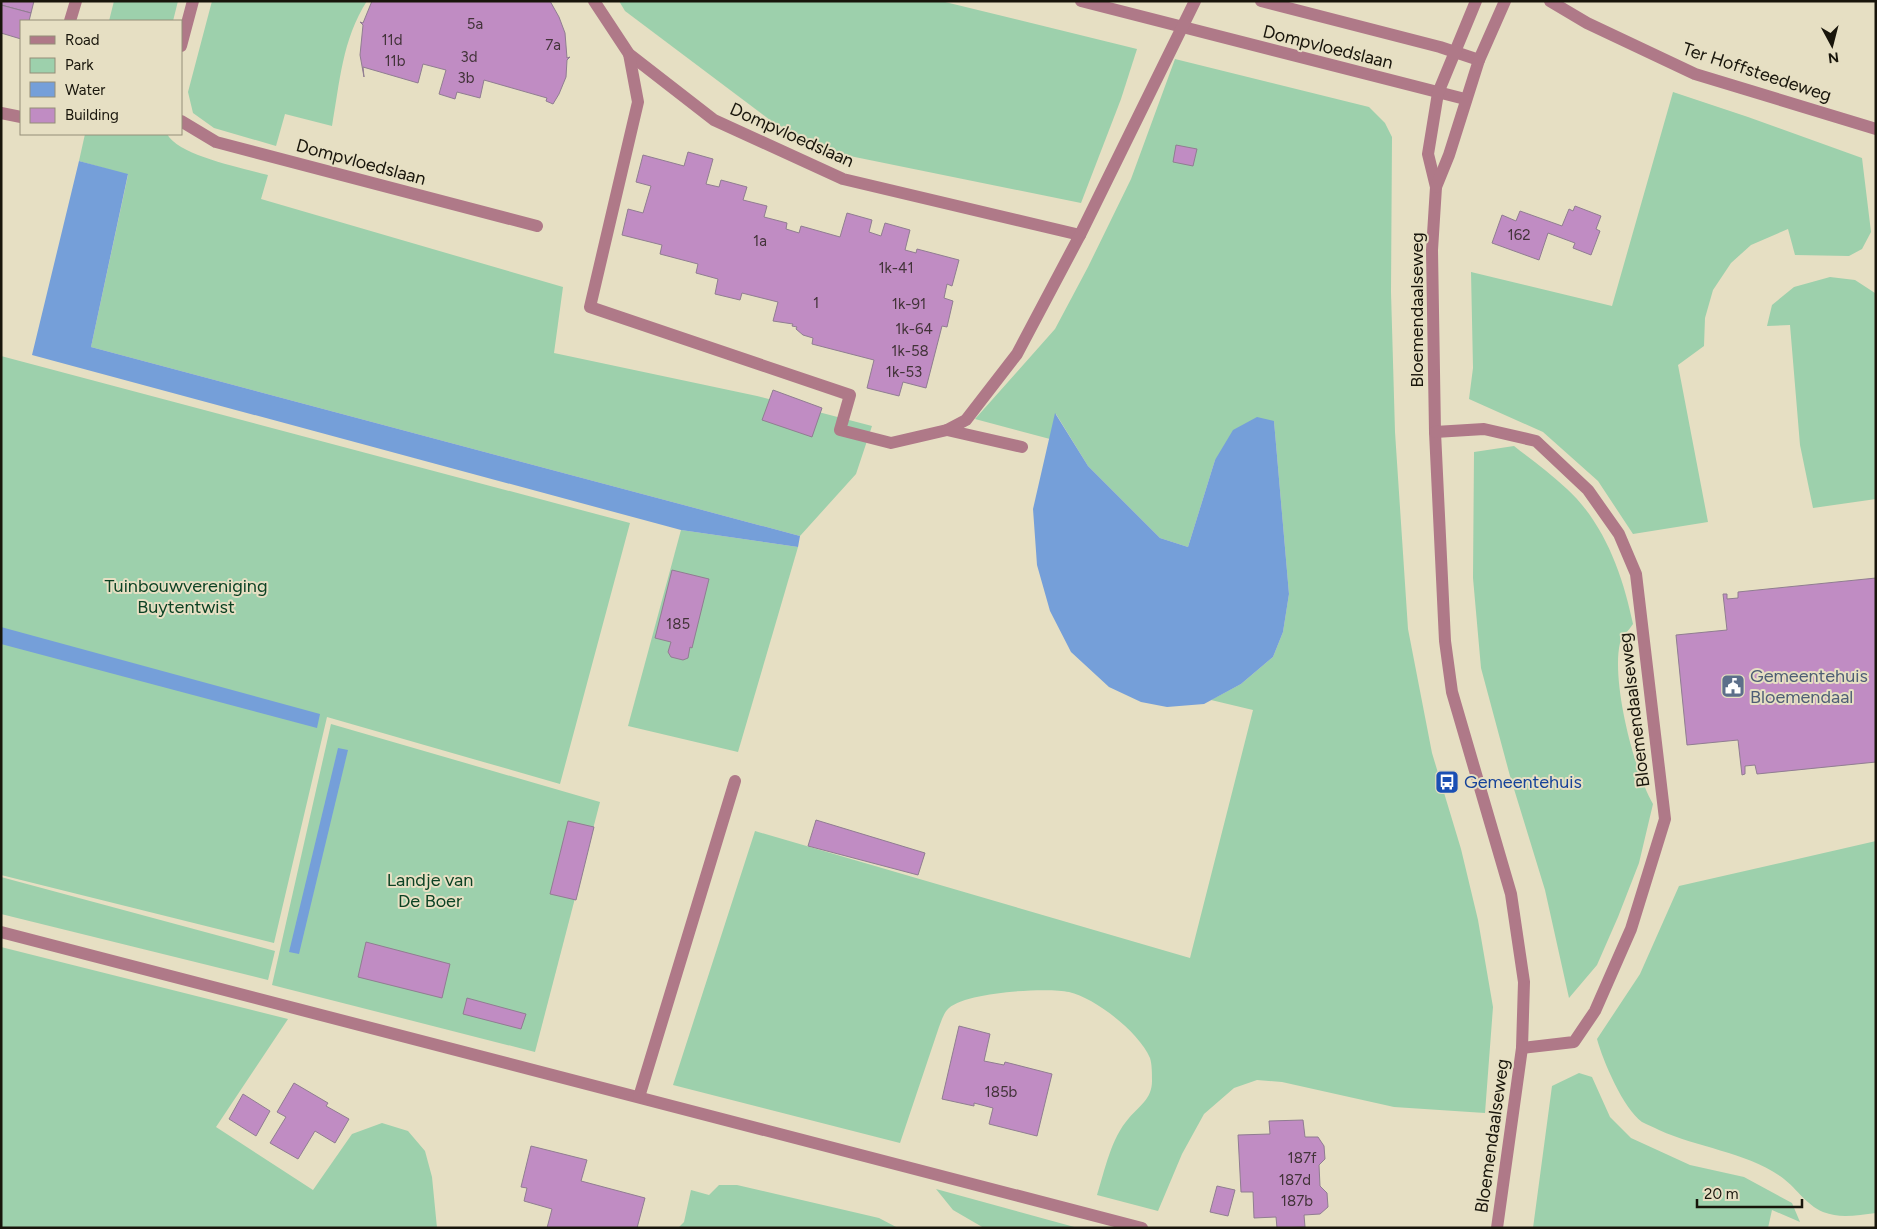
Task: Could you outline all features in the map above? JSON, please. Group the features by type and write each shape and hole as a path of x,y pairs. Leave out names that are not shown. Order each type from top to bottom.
{"street":[{"path":"70,20 76,1"},
{"path":"182,42 193,1"},
{"name":"Dompvloedslaan","path":"594,1 629,54 714,120 843,179 1080,235"},
{"name":"Dompvloedslaan","path":"1081,1 1465,99"},
{"path":"629,54 638,102 590,307 674,338 850,395 840,430 891,443 947,430 966,420 1017,354 1080,235 1195,1"},
{"name":"Dompvloedslaan","path":"1261,1 1456,52 1479,60"},
{"name":"Bloemendaalseweg","path":"1476,1 1438,93 1428,154 1436,187 1432,250 1435,432 1447,658 1452,692 1512,894 1524,982 1522,1048 1497,1228"},
{"name":"Bloemendaalseweg","path":"1436,187 1449,155 1465,99 1479,60 1505,1"},
{"name":"Ter Hoffsteedeweg","path":"1550,1 1587,23 1695,74 1876,130"},
{"path":"1,113 20,116"},
{"name":"Dompvloedslaan","path":"182,122 216,142 537,226"},
{"name":"Bloemendaalseweg","path":"1435,432 1484,429 1536,441 1588,490 1619,534 1636,574 1665,819 1631,929 1595,1011 1574,1042 1522,1048"},
{"path":"947,430 1022,447"},
{"path":"639,1097 735,781"},
{"path":"1,932 1142,1228"}],"green space":[{"path":"114,1 178,1 173,20 109,20"},
{"path":"212,1 367,1 352,31 347,46 332,126 285,114 276,146 214,128 193,113 188,92"},
{"path":"619,1 941,1 1137,49 1121,99 1081,203 840,154 774,123 625,11"},
{"path":"1175,59 1369,107 1385,123 1392,137 1391,292 1395,432 1408,629 1432,753 1461,849 1478,920 1493,1007 1485,1113 1394,1107 1282,1082 1257,1080 1234,1088 1204,1114 1182,1154 1158,1211 1097,1195 1109,1155 1118,1135 1129,1118 1150,1093 1152,1081 1151,1063 1144,1048 1126,1027 1091,1001 1069,992 1043,990 1005,992 969,999 955,1004 947,1010 939,1027 900,1143 673,1085 755,831 1190,958 1253,710 1211,700 1241,684 1273,657 1283,632 1289,594 1274,421 1215,460 1188,547 1160,538 1088,466 1056,414 1050,439 975,419 1055,329 1131,179"},
{"path":"1673,92 1862,158 1871,232 1862,249 1849,256 1795,255 1788,229 1751,245 1731,263 1713,290 1705,318 1704,346 1678,365 1708,522 1633,534 1598,481 1543,432 1469,399 1473,368 1471,272 1612,306"},
{"path":"85,135 168,135 184,149 198,155 268,175 261,199 563,287 554,353 757,396 872,426 856,474 800,536 91,347 128,175 79,161"},
{"path":"1830,277 1855,280 1875,293 1876,499 1813,508 1800,445 1790,325 1767,326 1772,305 1794,287"},
{"name":"Tuinbouwvereniging Buytentwist","path":"1,356 630,523 560,784 327,717 274,943 1,875"},
{"path":"1514,446 1567,489 1580,503 1602,534 1618,569 1633,624 1620,643 1618,659 1621,702 1632,749 1653,804 1639,863 1618,917 1597,965 1569,998 1545,890 1510,776 1481,668 1473,578 1474,452"},
{"path":"681,530 798,547 738,752 628,726"},
{"name":"Landje van De Boer","path":"331,724 600,802 535,1052 272,985"},
{"path":"1876,841 1876,1213 1849,1216 1836,1215 1817,1209 1785,1180 1766,1168 1736,1155 1674,1136 1642,1122 1621,1095 1609,1071 1597,1039 1640,974 1679,886"},
{"path":"1,877 275,951 268,980 1,914"},
{"path":"1,947 288,1019 216,1127 313,1190 352,1134 382,1123 408,1131 425,1151 432,1177 437,1228 1,1228"},
{"path":"1579,1073 1592,1077 1610,1117 1631,1138 1690,1165 1744,1177 1792,1203 1800,1222 1772,1210 1768,1228 1533,1228 1552,1086"},
{"path":"719,1185 737,1185 879,1218 898,1228 678,1228 684,1222 691,1190 709,1195"},
{"path":"936,1189 1078,1228 984,1228 953,1210"}],"water":[{"path":"79,161 128,174 91,347 800,536 798,547 681,530 32,355"},
{"path":"1055,413 1088,466 1160,538 1188,547 1215,460 1233,430 1257,417 1274,421 1289,594 1283,632 1273,657 1241,684 1204,704 1167,707 1141,702 1109,687 1071,652 1050,611 1037,565 1033,509"},
{"path":"1,627 320,714 317,728 1,644"},
{"path":"338,748 348,750 299,954 289,952"}],"building":[{"path":"1,1 34,1 31,13 1,5"},
{"path":"372,1 550,1 565,33 567,58 570,57 567,60 566,77 559,94 553,104 546,101 547,98 484,80 480,98 457,92 455,99 439,94 446,70 423,64 418,83 363,67 364,77 360,55 363,25 360,22 363,23"},
{"path":"1,5 31,13 29,20 20,20 20,39 1,33"},
{"path":"1176,145 1197,149 1193,166 1173,162"},
{"path":"688,152 713,159 706,184 719,187 721,180 747,187 743,200 767,206 764,217 787,223 786,229 799,233 801,226 840,237 847,213 872,220 869,232 881,236 885,223 910,230 905,250 916,253 917,249 959,260 952,286 947,284 944,298 953,301 947,327 942,326 926,388 903,382 899,396 867,388 874,360 812,344 813,338 803,335 796,329 797,327 792,326 793,324 773,321 778,302 742,293 740,300 715,294 718,279 696,273 698,264 660,254 662,245 622,235 628,209 643,213 651,186 636,182 643,155 684,166"},
{"path":"1575,206 1601,216 1596,229 1600,231 1591,255 1573,248 1575,243 1548,233 1539,260 1492,243 1502,215 1516,221 1520,211 1562,226 1569,209 1573,211"},
{"path":"773,390 822,408 812,437 762,420"},
{"path":"672,570 709,579 692,648 690,647 688,658 683,660 671,657 668,652 671,642 655,638"},
{"path":"1876,578 1876,762 1757,774 1755,765 1745,766 1745,774 1742,775 1738,740 1687,745 1676,635 1727,630 1723,594 1727,594 1727,599 1738,598 1738,592"},
{"path":"816,820 925,853 918,875 808,846"},
{"path":"568,821 594,827 576,900 550,894"},
{"path":"366,942 450,964 442,998 358,977"},
{"path":"467,998 526,1014 521,1029 463,1014"},
{"path":"959,1026 990,1034 984,1061 1004,1065 1005,1062 1052,1074 1037,1136 989,1124 993,1108 974,1103 974,1106 942,1099"},
{"path":"294,1083 328,1103 326,1106 349,1119 335,1143 315,1131 298,1159 270,1143 286,1117 277,1112"},
{"path":"243,1094 270,1111 256,1136 229,1119"},
{"path":"1303,1120 1305,1137 1318,1137 1324,1146 1325,1159 1319,1165 1320,1186 1327,1193 1328,1207 1320,1214 1304,1215 1305,1227 1277,1228 1276,1217 1254,1218 1253,1192 1241,1192 1238,1135 1270,1134 1269,1121"},
{"path":"531,1146 587,1160 581,1181 645,1198 637,1228 547,1228 552,1209 524,1201 527,1188 521,1187"},
{"path":"1217,1186 1235,1190 1228,1216 1210,1212"}],"place":[{"name":"Gemeentehuis Bloemendaal","path":"1733,686"},
{"name":"Gemeentehuis","path":"1447,782"}]}
